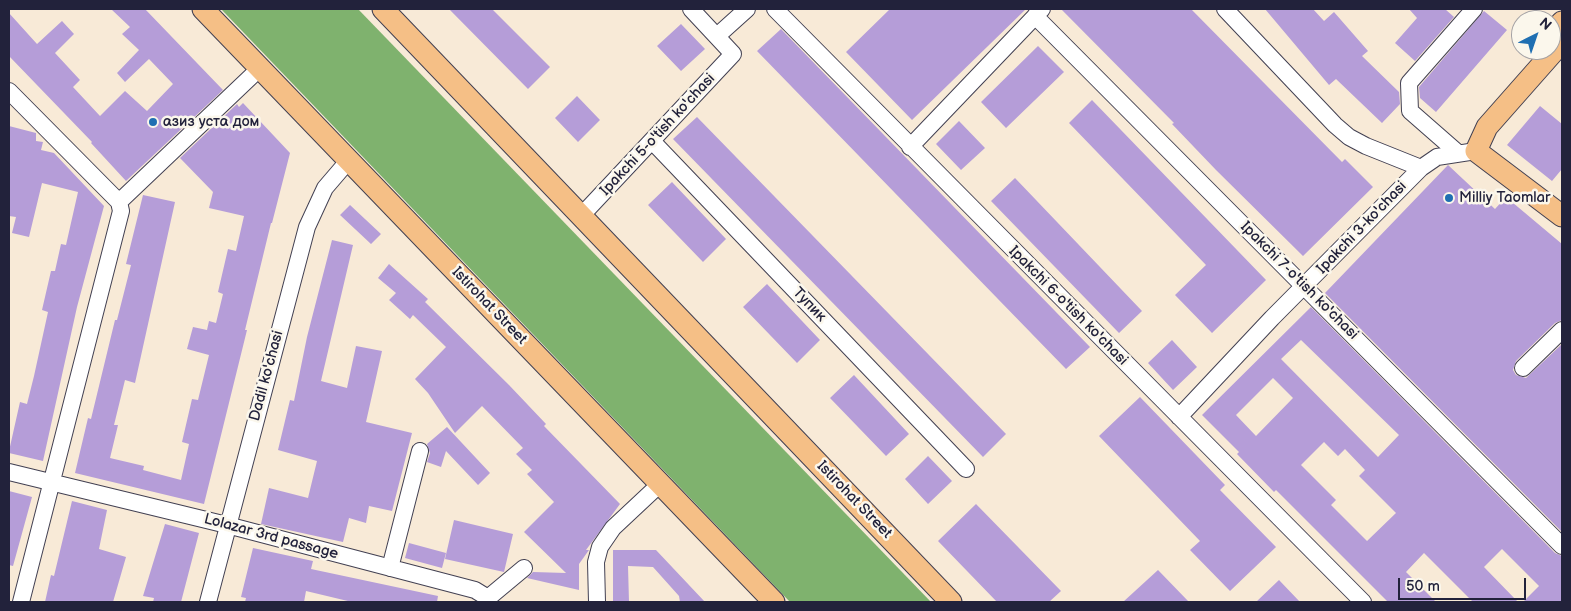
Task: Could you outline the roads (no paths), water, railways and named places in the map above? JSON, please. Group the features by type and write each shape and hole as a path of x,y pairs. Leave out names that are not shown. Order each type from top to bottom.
{"main road":[{"name":"Istirohat Street","path":"203,9 774,602"},
{"name":"Istirohat Street","path":"383,9 951,602"},
{"path":"1467,152 1562,42"},
{"path":"1467,152 1476,121 1529,60"},
{"path":"1467,152 1562,216"}],"street":[{"path":"691,9 717,36 747,9"},
{"name":"Ipakchi 6-o'tish ko'chasi","path":"774,9 1363,602"},
{"path":"1225,9 1335,125 1349,137 1366,146 1421,168"},
{"path":"1467,152 1410,111 1409,83 1474,9"},
{"path":"910,147 1039,12"},
{"name":"Ipakchi 7-o'tish ko'chasi","path":"1039,12 1304,287 1562,546"},
{"name":"Ipakchi 5-o'tish ko'chasi","path":"582,215 733,54 717,36"},
{"path":"119,202 260,68"},
{"path":"9,91 119,202 121,211 21,602"},
{"name":"Тупик","path":"652,141 966,469"},
{"name":"Ipakchi 3-ko'chasi","path":"1179,417 1272,318 1421,168 1437,157 1467,152"},
{"name":"Dadil ko'chasi","path":"208,602 307,227 325,188 349,160"},
{"path":"1523,368 1562,330"},
{"path":"390,568 420,451"},
{"name":"Lolazar 3rd passage","path":"9,472 228,525 475,590 488,600"},
{"path":"597,602 596,562 600,547 614,528 660,484"},
{"path":"488,600 524,568"}],"place":[{"name":"азиз уста дом","path":"153,122"},
{"name":"Milliy Taomlar","path":"1449,198"}]}
